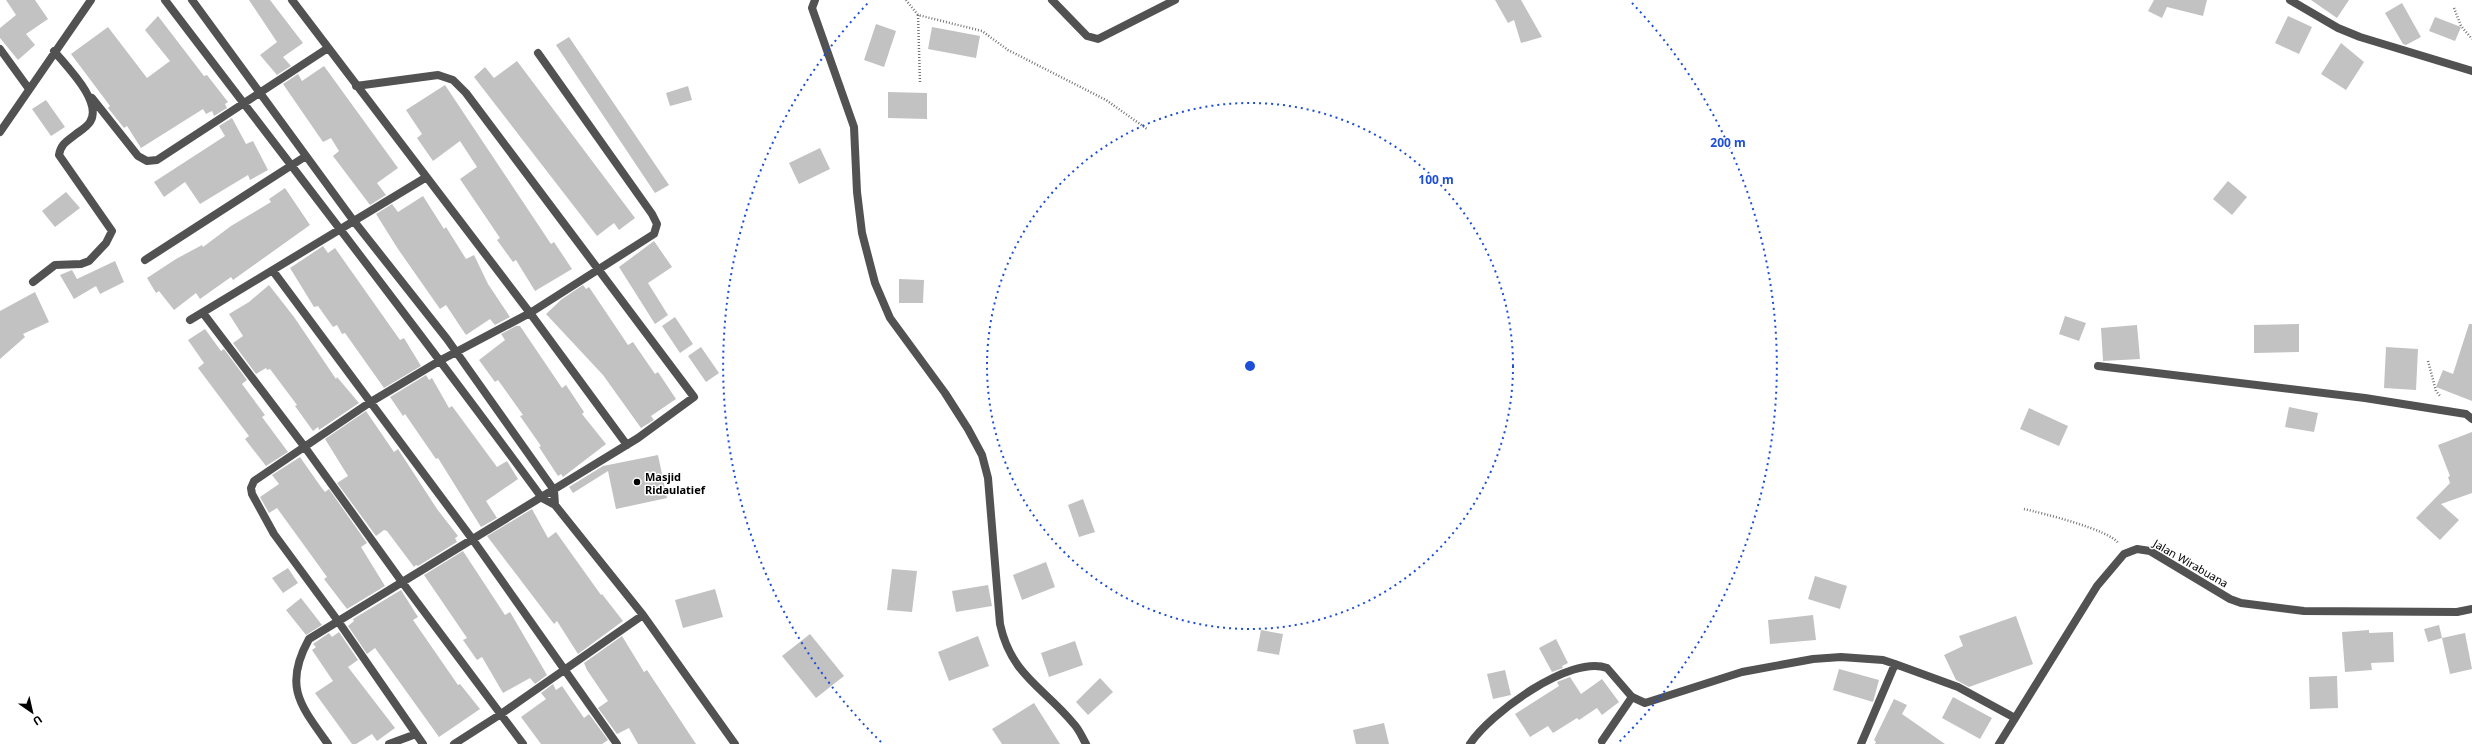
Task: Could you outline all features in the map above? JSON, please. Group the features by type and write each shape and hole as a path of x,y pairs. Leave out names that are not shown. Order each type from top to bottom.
{"street":[{"path":"0,132 54,51 91,0"},
{"path":"165,0 338,230 441,360 542,498 555,505 643,615 735,744"},
{"path":"192,0 262,93 353,220 455,352 554,490 555,505"},
{"path":"292,0 425,178 530,313 627,445"},
{"path":"815,0 812,8 854,127 857,192 862,233 876,283 890,318 945,393 982,455 988,478 1000,624 1003,640 1020,671 1074,724 1086,744"},
{"path":"1052,0 1087,36 1098,39 1175,0"},
{"path":"2290,0 2338,28 2360,37 2472,71"},
{"path":"54,51 138,156 147,161 157,160 178,149 328,48"},
{"path":"0,49 29,89"},
{"path":"423,744 338,621 274,534 251,490 254,481 369,402 455,352 530,313 597,268 654,234 657,224 538,53"},
{"path":"328,744 301,707 295,678 302,651 309,639 474,540 653,429 694,397 466,93 453,80 438,75 356,86"},
{"path":"33,282 55,265 82,264 89,261 110,237 110,226 59,155 60,147 64,142 90,122 93,112 87,92"},
{"path":"145,260 306,156"},
{"path":"190,320 273,271 353,220 425,178"},
{"path":"273,271 369,402 474,540 617,744"},
{"path":"203,313 304,446 402,582 523,744"},
{"path":"2098,366 2365,398 2466,414 2472,419"},
{"name":"Jalan Wirabuana","path":"2124,554 2137,549 2150,551 2230,599 2241,603 2304,611 2457,612 2472,609"},
{"path":"1999,744 2088,598 2124,554"},
{"path":"454,744 501,714 643,615"},
{"path":"1470,744 1477,733 1497,713 1542,684 1576,667 1607,668 1632,697 1645,703 1654,702 1742,672 1813,659 1841,657 1883,660 1958,687 2014,718"},
{"path":"1861,744 1895,664"},
{"path":"1602,741 1632,697"},
{"path":"1477,733 1478,744"},
{"path":"389,744 416,734"}],"path":[{"path":"906,0 918,15 920,84"},
{"path":"2454,8 2461,26 2472,39"},
{"path":"918,15 982,31 1008,50 1106,100 1147,129"},
{"path":"2428,361 2436,391 2445,399"},
{"path":"2024,508 2096,530 2115,539 2124,554"}],"building":[{"path":"6,0 35,0 48,19 26,34 35,45 18,60 0,38 0,28 16,15"},
{"path":"249,0 270,0 303,43 283,57 291,66 277,75 260,55 277,42"},
{"path":"1495,0 1521,0 1542,37 1521,43 1514,20 1508,23"},
{"path":"2154,0 2207,0 2203,16 2167,7 2162,18 2148,11"},
{"path":"2311,0 2349,0 2337,18"},
{"path":"2402,3 2421,37 2406,45 2403,44 2385,13"},
{"path":"158,16 204,76 207,75 228,102 225,104 227,108 214,116 212,111 206,114 203,109 141,148 127,126 124,128 108,108 110,106 71,54 108,27 147,78 170,61 145,30"},
{"path":"2288,16 2312,27 2299,54 2275,43"},
{"path":"2435,17 2461,27 2455,41 2429,31"},
{"path":"876,24 896,31 884,67 864,60"},
{"path":"932,27 980,36 976,58 928,49"},
{"path":"569,37 669,185 655,193 556,45"},
{"path":"2341,43 2364,62 2346,90 2321,74"},
{"path":"517,61 635,218 619,230 614,223 597,236 474,77 485,67 494,78"},
{"path":"324,66 398,168 377,183 386,195 370,205 333,156 339,151 331,138 323,142 283,84 298,74 302,81"},
{"path":"445,85 551,244 554,242 572,269 535,291 516,260 513,262 497,240 500,238 460,179 477,167 460,141 433,161 417,138 422,134 406,110"},
{"path":"688,86 692,100 670,106 666,93"},
{"path":"888,92 927,93 927,119 888,118"},
{"path":"46,100 65,127 51,136 32,109"},
{"path":"232,118 246,144 253,141 268,170 250,180 248,175 200,204 185,182 164,197 154,182 225,136 219,126"},
{"path":"820,148 830,169 799,184 789,163"},
{"path":"2228,181 2247,197 2232,215 2213,199"},
{"path":"285,188 310,225 233,280 231,277 200,299 196,293 174,310 159,291 156,293 147,278 176,259 202,245 203,247 231,226 271,202 269,199"},
{"path":"66,192 80,208 55,227 42,211"},
{"path":"423,196 444,229 446,227 466,259 474,255 488,284 510,317 495,325 490,319 466,335 446,305 440,309 398,249 376,214 392,204 398,212"},
{"path":"654,241 672,267 648,283 668,315 655,324 619,267"},
{"path":"323,246 328,253 335,248 400,340 404,338 421,366 384,388 345,333 342,334 337,325 333,327 318,306 314,307 290,268"},
{"path":"115,261 124,282 100,294 96,286 74,299 60,275 72,270 77,279"},
{"path":"899,279 924,280 923,303 899,303"},
{"path":"269,285 294,317 336,379 337,377 359,403 319,430 318,427 313,431 295,406 297,405 270,369 267,370 266,368 256,374 233,343 243,336 229,314 249,302"},
{"path":"583,285 586,289 589,287 628,345 633,342 655,374 658,372 676,399 651,416 654,420 641,428 603,375 546,314 562,299"},
{"path":"35,292 49,322 23,334 25,337 0,359 0,311"},
{"path":"2065,316 2086,323 2079,341 2059,334"},
{"path":"675,317 693,344 680,353 662,326"},
{"path":"2299,324 2299,352 2254,353 2254,325"},
{"path":"2469,324 2472,324 2472,401 2436,387 2443,370 2453,374"},
{"path":"2137,325 2140,359 2103,361 2101,328"},
{"path":"516,326 520,326 562,388 566,385 584,412 582,414 606,444 563,477 561,474 558,476 539,447 541,446 520,416 523,415 498,380 495,382 479,360 505,340 501,334"},
{"path":"205,329 221,351 224,349 247,380 242,384 265,415 262,417 288,452 266,466 245,439 249,436 198,368 204,363 188,340"},
{"path":"701,347 719,373 706,382 688,356"},
{"path":"2386,347 2418,349 2416,390 2384,388"},
{"path":"426,375 429,380 432,378 449,408 452,406 497,467 507,461 518,479 486,501 497,518 481,527 438,458 436,459 405,414 403,416 390,397"},
{"path":"2289,407 2318,413 2314,432 2285,427"},
{"path":"2029,408 2068,426 2059,446 2020,429"},
{"path":"366,411 394,452 398,449 437,509 458,536 455,538 457,542 418,566 416,565 414,567 387,531 384,530 376,536 337,483 348,476 325,439"},
{"path":"2472,432 2472,493 2441,504 2459,520 2440,540 2416,518 2450,483 2448,477 2450,476 2438,445"},
{"name":"Masjid Ridaulatief","path":"658,455 667,498 616,509 608,471 573,493 569,487 603,466"},
{"path":"300,457 325,492 329,489 367,543 361,547 385,586 347,609 324,579 327,577 277,508 269,513 260,497 279,484 272,475"},
{"path":"1083,499 1095,532 1079,537 1068,505"},
{"path":"532,509 548,538 556,532 601,595 602,594 623,621 578,654 557,621 554,624 487,536"},
{"path":"463,551 505,615 510,612 547,675 535,684 530,678 503,693 482,657 477,660 463,640 467,638 424,575"},
{"path":"1046,562 1055,587 1022,600 1013,575"},
{"path":"288,568 298,583 283,593 272,578"},
{"path":"892,569 917,571 912,612 887,610"},
{"path":"1815,576 1847,586 1840,609 1808,599"},
{"path":"988,585 992,606 956,612 952,591"},
{"path":"715,589 723,617 683,628 675,600"},
{"path":"401,590 418,617 413,620 458,685 460,684 480,709 439,737 375,648 367,654 348,626 354,621 353,619"},
{"path":"301,598 322,625 306,635 286,610"},
{"path":"1813,615 1816,640 1770,644 1768,620"},
{"path":"2016,616 2033,664 1969,687 1956,680 1944,655 1963,646 1959,636"},
{"path":"2439,625 2442,638 2428,642 2424,629"},
{"path":"1261,630 1283,634 1279,655 1257,651"},
{"path":"2369,630 2369,633 2393,632 2394,662 2371,663 2372,670 2345,672 2342,632"},
{"path":"339,632 358,660 348,667 395,728 377,741 372,734 356,744 352,744 315,693 333,681 312,650 316,647 313,644 329,633 332,637"},
{"path":"2465,633 2472,669 2450,674 2442,638"},
{"path":"810,634 844,676 816,698 782,656"},
{"path":"622,636 644,672 647,670 696,744 638,744 629,728 617,734 598,708 608,701 587,670 584,663"},
{"path":"978,636 989,666 949,681 938,652"},
{"path":"1556,639 1568,663 1562,666 1563,668 1552,672 1539,648"},
{"path":"1075,641 1083,665 1049,677 1041,653"},
{"path":"1839,669 1879,680 1873,702 1833,690"},
{"path":"1505,670 1511,695 1493,699 1487,674"},
{"path":"2337,676 2338,708 2310,709 2309,677"},
{"path":"1570,677 1581,694 1602,679 1619,702 1602,715 1597,708 1579,720 1577,718 1553,733 1548,726 1530,737 1515,714 1559,686 1557,682"},
{"path":"1100,678 1113,692 1088,715 1076,702"},
{"path":"553,684 556,690 562,686 584,718 589,714 608,740 602,744 541,744 521,717 546,699 541,693"},
{"path":"1953,697 1992,718 1980,739 1942,718"},
{"path":"1894,699 1907,705 1902,714 1945,744 1875,744 1876,742 1874,740"},
{"path":"1034,703 1060,744 1002,744 992,729"},
{"path":"1384,723 1389,744 1356,744 1353,730"}],"place":[{"name":"Masjid Ridaulatief","path":"637,482"}]}
